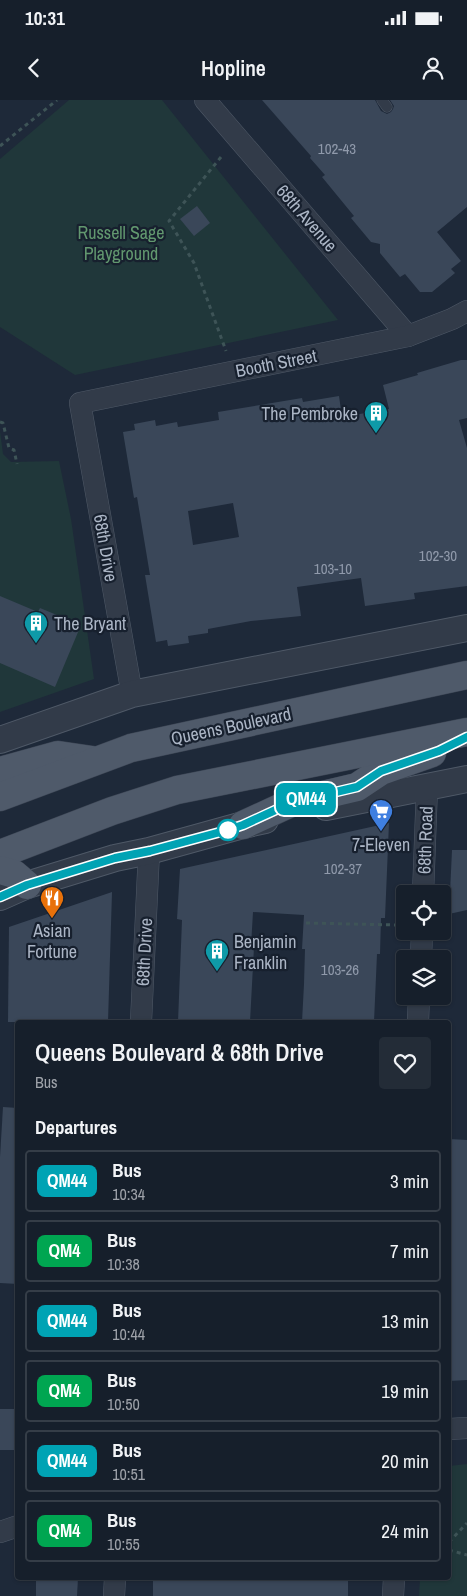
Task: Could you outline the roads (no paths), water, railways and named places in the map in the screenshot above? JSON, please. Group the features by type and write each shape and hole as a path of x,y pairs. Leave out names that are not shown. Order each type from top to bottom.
{"main road":[{"name":"Queens Boulevard","path":"0,797 131,748 467,675"},
{"path":"0,854 112,811 177,790 467,732"},
{"path":"243,825 293,802 357,787 381,771 439,751 467,737"},
{"path":"0,772 58,755 96,760"},
{"path":"0,870 14,874 27,885"}],"street":[{"name":"68th Avenue","path":"205,100 408,336"},
{"name":"Booth Street","path":"80,403 408,336 467,311"},
{"name":"68th Drive","path":"80,403 132,694"},
{"path":"0,740 132,694 467,628"},
{"path":"0,897 27,885 115,858 150,851 243,825 467,778"},
{"name":"68th Road","path":"423,885 427,786"},
{"name":"68th Drive","path":"141,1020 150,851"},
{"path":"418,1020 419,1005"},
{"path":"451,1429 467,1428"},
{"path":"0,1532 15,1527"},
{"path":"114,1596 115,1580"},
{"path":"393,1596 394,1580"}],"place":[{"name":"The Pembroke","path":"376,434"},
{"name":"The Bryant","path":"36,644"},
{"name":"7-Eleven","path":"381,832"},
{"name":"Asian Fortune","path":"52,919"},
{"name":"Benjamin Franklin","path":"217,972"}],"park label":[{"name":"Russell Sage Playground","path":"121,242"}]}
